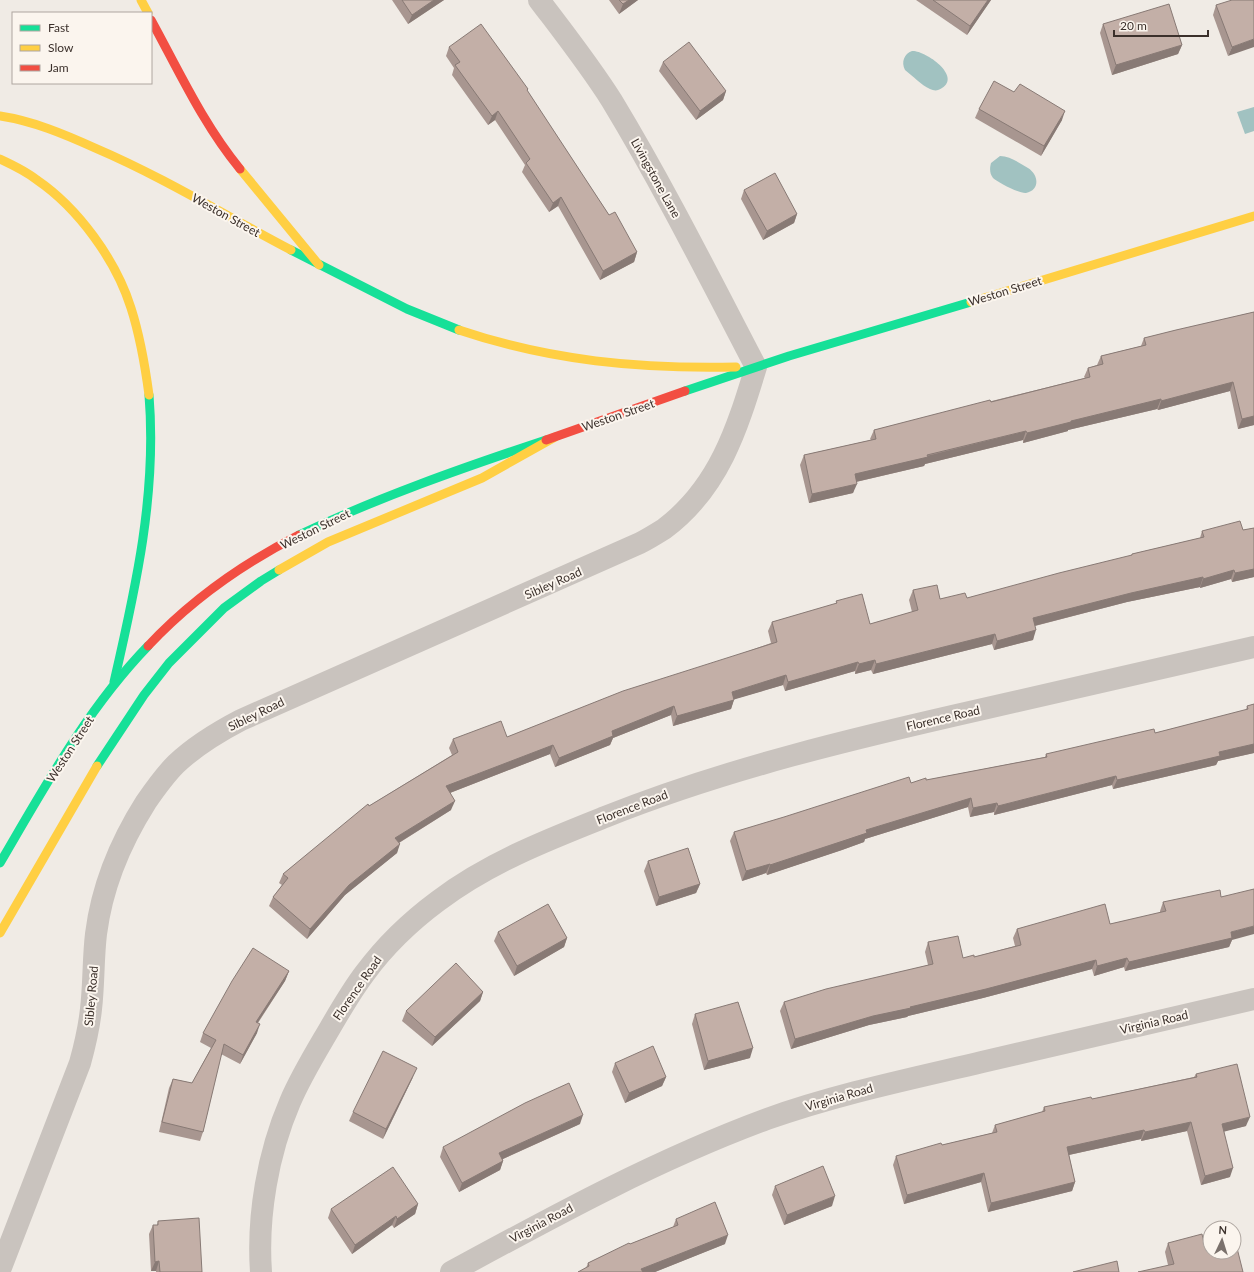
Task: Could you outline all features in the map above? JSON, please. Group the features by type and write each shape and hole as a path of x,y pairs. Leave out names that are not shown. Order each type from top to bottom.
{"main road":[{"path":"141,0 147,12"},
{"path":"152,22 206,122 224,149 319,265"},
{"name":"Weston Street","path":"0,116 48,128 112,155 395,304 460,331 526,350 585,360 650,366 718,368 756,367"},
{"path":"0,159 42,183 78,218 93,237 107,257 131,305 143,350 150,413 148,496 140,562 113,687"},
{"name":"Weston Street","path":"0,863 59,763 92,714 142,652 167,626 219,581 255,559 309,530 365,505 484,460 555,437 756,367 1254,216"},
{"path":"0,933 101,760 144,695 169,663 224,608 262,581 328,542 482,478 555,437"}],"street":[{"name":"Livingstone Lane","path":"539,0 590,68 652,169 756,367"},
{"name":"Sibley Road","path":"0,1270 80,1062 85,1044 91,1010 96,934 102,899 107,882 127,834 152,794 166,775 176,764 199,745 241,720 626,551 664,529 688,508 700,494 721,463 742,411 756,367"},
{"name":"Florence Road","path":"261,1272 260,1230 269,1172 278,1137 289,1104 311,1060 360,979 384,949 411,923 439,900 473,877 517,854 570,831 637,804 724,774 894,729 1254,647"},
{"name":"Virginia Road","path":"451,1272 576,1204 647,1169 681,1153 768,1119 868,1088 1254,999"}],"water":[{"path":"912,51 918,52 932,59 945,71 948,77 947,83 942,88 939,90 930,89 920,83 905,70 903,61 905,56"},
{"path":"1254,107 1254,131 1245,134 1237,112"},
{"path":"1000,156 1014,160 1032,171 1036,178 1036,186 1034,189 1026,193 1019,192 993,178 990,172 991,163"}],"building":[{"path":"402,0 434,0 412,15"},
{"path":"619,0 629,0 623,4"},
{"path":"933,0 988,0 970,26"},
{"path":"1232,0 1254,0 1254,39 1232,47 1216,5"},
{"path":"1169,4 1182,45 1116,65 1103,24"},
{"path":"481,24 528,89 527,90 609,215 615,212 637,252 603,271 561,197 553,203 526,163 530,159 498,111 492,116 455,65 460,62 449,47"},
{"path":"689,42 726,91 700,111 663,62"},
{"path":"994,81 1014,92 1020,84 1065,111 1044,146 979,109"},
{"path":"775,173 797,214 767,231 744,190"},
{"path":"1254,312 1254,416 1242,419 1233,382 1027,433 1026,431 927,455 928,457 855,474 857,484 812,494 804,455 876,439 874,430 990,400 991,402 1090,377 1088,368 1103,364 1101,356 1146,345 1144,338"},
{"path":"1240,521 1243,530 1254,528 1254,569 1235,573 1234,570 1203,579 1203,577 1131,593 1033,618 1036,630 997,641 995,634 876,664 875,660 859,664 858,662 788,682 786,675 732,692 734,700 677,716 674,706 612,731 613,736 559,758 553,745 446,786 455,801 395,838 400,844 349,885 310,929 273,897 288,878 283,874 368,804 369,806 458,752 453,739 501,721 507,737 623,691 777,642 772,622 837,603 836,601 862,594 870,624 918,610 913,590 937,585 940,599 965,593 967,598 1132,554 1204,537 1202,531"},
{"path":"1254,704 1254,744 1219,752 1220,756 1117,780 1116,776 998,806 997,803 973,808 971,798 866,830 867,833 770,865 746,871 734,832 909,777 911,783 926,778 926,780 1047,757 1046,754 1154,729 1155,733 1248,709 1247,706"},
{"path":"688,848 700,884 659,897 648,861"},
{"path":"1254,889 1254,926 1231,932 1232,938 1129,962 1127,958 1097,966 1096,960 910,1007 911,1008 873,1016 795,1039 784,1002 826,989 933,964 928,942 958,936 963,958 974,955 974,957 1021,945 1017,929 1105,904 1110,924 1166,911 1163,902 1220,890 1221,897"},
{"path":"548,904 567,938 517,966 498,932"},
{"path":"253,948 289,971 256,1022 260,1024 243,1055 224,1044 203,1132 162,1122 173,1079 192,1083 216,1040 203,1033 232,981"},
{"path":"456,963 483,992 435,1037 406,1011"},
{"path":"738,1002 753,1048 708,1061 695,1014"},
{"path":"653,1046 666,1077 629,1093 615,1063"},
{"path":"383,1051 417,1068 386,1129 353,1112"},
{"path":"1237,1064 1250,1117 1222,1124 1233,1168 1205,1176 1191,1122 1145,1132 1144,1130 1067,1147 1075,1182 991,1203 984,1173 907,1195 896,1156 941,1143 942,1145 997,1132 995,1125 1045,1111 1044,1107 1091,1097 1092,1099 1197,1077 1196,1074"},
{"path":"569,1083 583,1115 499,1153 503,1161 462,1183 443,1147 525,1103"},
{"path":"823,1166 835,1196 787,1215 775,1186"},
{"path":"393,1167 418,1204 397,1219 396,1216 355,1245 331,1209"},
{"path":"715,1202 728,1235 641,1269 643,1272 578,1272 589,1266 588,1263 629,1243 630,1244 678,1225 676,1219"},
{"path":"199,1218 202,1272 160,1272 159,1261 155,1262 153,1225 158,1225 158,1221"},
{"path":"1202,1234 1202,1260 1240,1260 1243,1272 1138,1272 1174,1264 1168,1243"},
{"path":"1117,1261 1119,1272 1073,1272"}],"traffic: fast":[{"path":"291,250 407,309 459,330"},
{"path":"685,391 789,356 971,302"},
{"path":"114,682 130,611 143,540 150,468 151,432 149,395"},
{"path":"299,535 360,508 421,484 546,440"},
{"path":"97,766 144,695 169,663 224,608 279,570"},
{"path":"0,863 50,778 86,723 105,696 148,646"}],"traffic: slow":[{"path":"141,0 147,12"},
{"path":"0,116 24,121 48,129 120,159 170,184 291,250"},
{"path":"0,159 28,174 52,192 67,205 94,236 116,272 131,308 142,351 149,395"},
{"path":"240,169 319,265"},
{"path":"971,302 1254,216"},
{"path":"459,330 493,341 527,349 596,361 665,366 736,367"},
{"path":"279,570 328,542 482,478 555,437"},
{"path":"0,933 97,766"}],"traffic: jam":[{"path":"152,22 203,116 214,134 240,169"},
{"path":"546,440 685,391"},
{"path":"148,646 182,613 238,570 299,535"}]}
